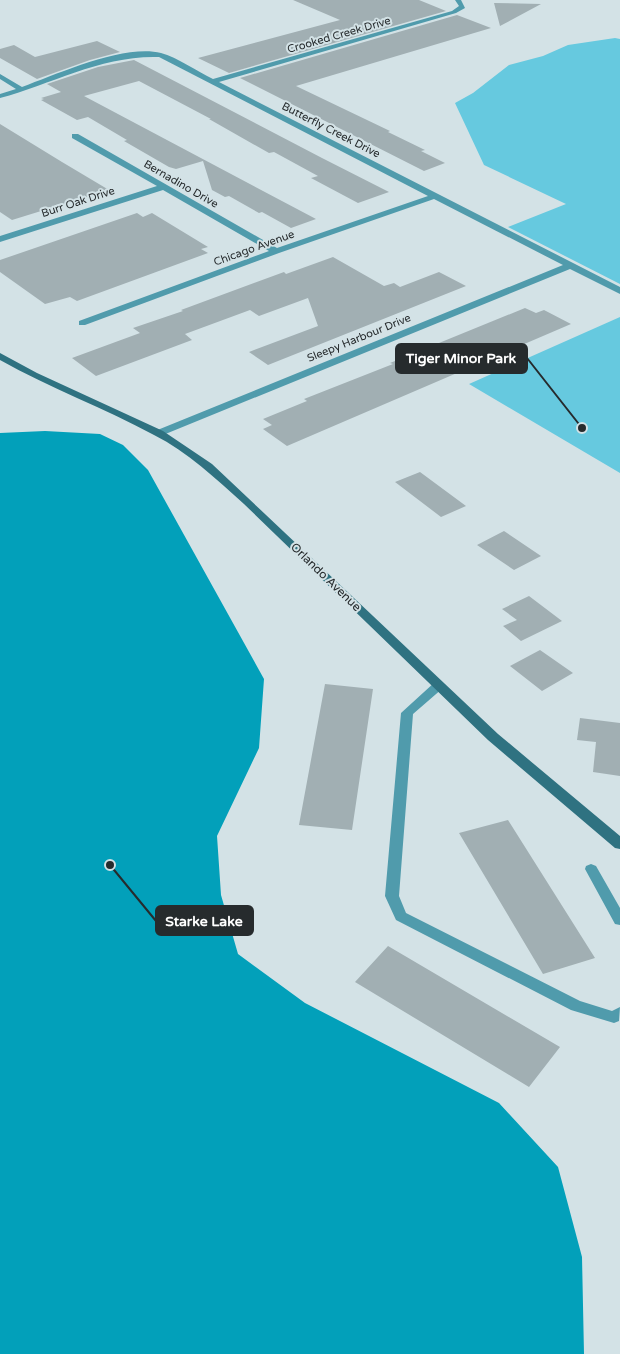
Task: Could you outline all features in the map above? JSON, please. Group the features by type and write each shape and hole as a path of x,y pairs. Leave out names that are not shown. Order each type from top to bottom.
{"street":[{"name":"Crooked Creek Drive","path":"212,82 454,12 463,7 458,0"},
{"name":"Butterfly Creek Drive","path":"0,96 23,90 85,67 144,53 160,55 569,266 620,290"},
{"path":"0,76 23,90"},
{"name":"Bernadino Drive","path":"75,136 276,251"},
{"name":"Burr Oak Drive","path":"0,239 163,187"},
{"name":"Chicago Avenue","path":"82,323 276,251 435,196"},
{"name":"Sleepy Harbour Drive","path":"159,434 569,266"},
{"name":"Orlando Avenue","path":"0,356 159,434 208,466 500,743 620,844"}],"lane":[{"path":"438,685 407,713 392,896 401,916 576,1006 614,1017 620,1013"},
{"path":"591,868 620,920"}],"shaded area":[{"path":"615,38 620,39 620,284 508,227 566,204 484,165 455,103 473,93 509,65 543,56 568,45"},
{"path":"620,317 620,473 469,384"},
{"path":"45,431 100,434 123,445 148,470 264,679 259,748 217,836 221,895 238,954 305,1003 499,1103 558,1167 582,1257 584,1354 0,1354 0,433"}],"building":[{"path":"293,0 419,0 446,11 229,73 198,58 340,20"},
{"path":"494,3 541,4 500,26"},
{"path":"457,15 491,28 296,86 390,131 388,132 425,150 421,151 445,163 424,171 240,78"},
{"path":"97,41 120,52 90,60 37,79 0,58 0,49 14,45 35,57"},
{"path":"134,60 389,192 358,203 311,178 318,176 274,152 269,153 209,119 211,119 139,81 84,96 316,219 291,228 229,196 225,197 212,190 203,161 176,169 169,167 124,141 127,140 88,117 77,120 41,100 44,99 41,98 61,92 47,84 98,67"},
{"path":"0,124 109,190 12,220 0,212"},
{"path":"137,213 143,217 152,213 208,247 201,249 208,253 77,301 70,297 45,304 0,272 0,260"},
{"path":"333,257 384,286 394,283 400,287 439,272 466,286 268,365 249,352 318,326 308,298 259,316 250,310 185,334 192,340 96,376 72,358 140,333 133,328 284,272 286,274"},
{"path":"525,308 536,313 544,310 571,324 287,446 263,429 272,425 263,419 307,401 304,399 393,364 390,363"},
{"path":"420,472 466,506 441,517 395,482"},
{"path":"504,531 541,556 514,570 477,545"},
{"path":"529,596 562,621 521,641 503,626 517,620 502,609"},
{"path":"540,650 573,673 542,691 510,666"},
{"path":"325,684 373,689 352,830 299,825"},
{"path":"580,718 620,723 620,776 593,772 596,742 577,740"},
{"path":"508,820 595,958 543,974 459,833"},
{"path":"388,946 560,1047 529,1087 355,982"}],"place":[{"name":"Tiger Minor Park","path":"582,428"},
{"name":"Starke Lake","path":"110,865"}]}
